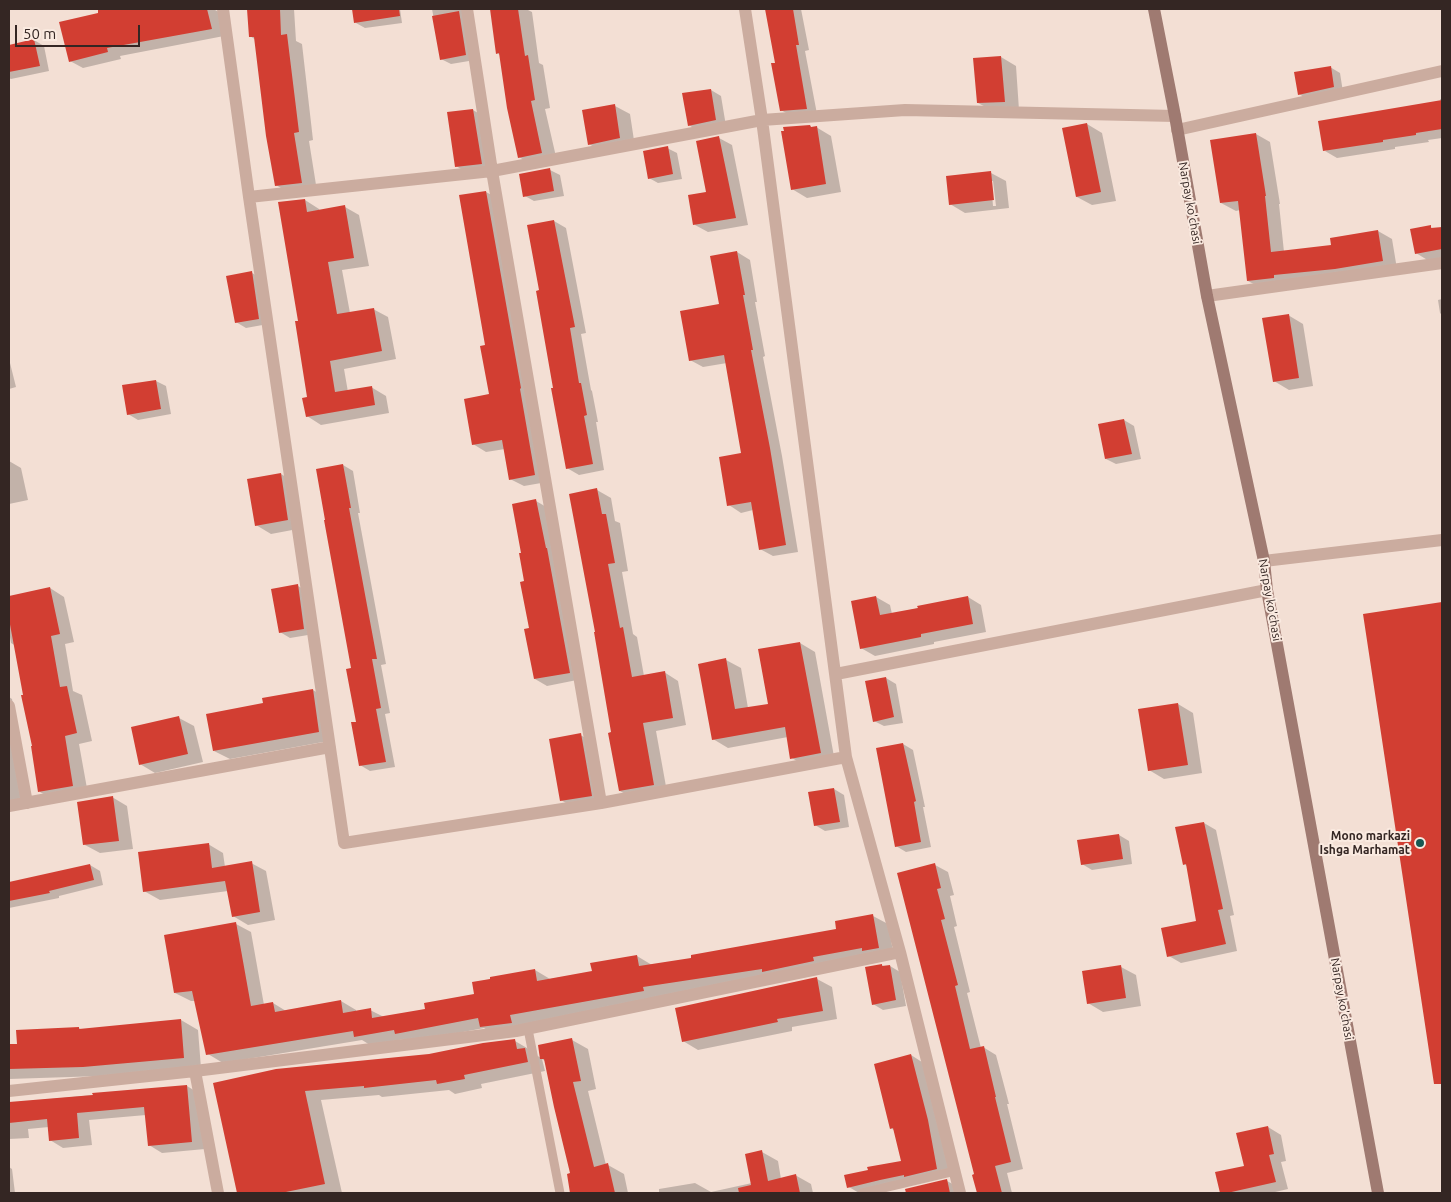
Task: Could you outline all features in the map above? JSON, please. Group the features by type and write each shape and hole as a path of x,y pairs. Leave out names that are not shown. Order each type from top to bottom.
{"main road":[{"name":"Narpay ko'chasi","path":"1154,9 1207,296 1264,561 1267,590 1378,1193"}],"street":[{"path":"223,9 344,843 601,803 846,757"},
{"path":"467,9 492,171 601,803"},
{"path":"745,9 762,120 846,757 900,952 960,1193"},
{"path":"1177,130 1442,71"},
{"path":"249,197 492,171 762,120 905,110 1175,116"},
{"path":"1207,296 1442,263"},
{"path":"1264,561 1442,540"},
{"path":"836,674 1267,590"},
{"path":"9,706 27,803"},
{"path":"9,806 330,747"},
{"path":"9,1091 195,1071 528,1028 900,952"},
{"path":"195,1071 218,1193"}],"lane":[{"path":"528,1028 560,1193"},
{"path":"862,1193 955,1171"}],"building":[{"path":"207,9 212,29 107,48 108,52 69,62 59,22 98,13 98,10"},
{"path":"247,9 280,9 281,35 287,34 299,132 294,133 302,183 275,186 266,136 254,37 249,37"},
{"path":"352,9 399,9 400,16 354,23"},
{"path":"490,9 518,9 525,56 528,55 535,100 531,101 542,153 518,158 507,108 499,53 496,54"},
{"path":"765,9 793,9 799,45 796,45 807,109 780,111 771,63 775,63"},
{"path":"459,11 466,55 440,60 432,16"},
{"path":"34,39 40,66 9,72 9,45"},
{"path":"1001,56 1005,102 977,103 973,58"},
{"path":"1331,66 1334,87 1298,95 1294,72"},
{"path":"711,89 716,120 688,126 682,93"},
{"path":"1442,100 1442,129 1383,140 1383,142 1323,151 1318,121"},
{"path":"615,104 620,138 588,145 582,110"},
{"path":"473,109 482,164 455,167 447,112"},
{"path":"1087,123 1101,192 1076,197 1062,128"},
{"path":"810,125 811,127 817,126 826,184 791,190 781,131 784,131 783,127"},
{"path":"1256,133 1266,196 1271,252 1331,245 1330,238 1378,230 1383,261 1335,269 1274,275 1274,278 1247,281 1238,201 1220,203 1210,140"},
{"path":"719,136 736,218 693,225 688,195 706,192 696,141"},
{"path":"668,146 673,174 648,179 643,151"},
{"path":"550,168 554,191 523,197 519,174"},
{"path":"991,171 994,200 949,205 946,176"},
{"path":"486,191 535,475 509,480 502,440 472,445 464,399 489,394 480,346 485,345 459,195"},
{"path":"305,199 307,212 345,205 354,258 328,262 337,314 374,308 382,351 330,361 335,392 372,386 375,405 306,417 302,398 307,397 295,321 298,321 278,202"},
{"path":"554,220 575,327 570,328 579,383 581,383 587,415 584,416 593,464 566,469 551,388 553,388 536,291 539,290 527,225"},
{"path":"1431,225 1431,228 1442,227 1442,249 1415,254 1410,229"},
{"path":"737,251 753,350 751,350 786,545 759,550 751,502 727,506 719,457 741,453 724,355 689,361 680,311 719,304 710,256"},
{"path":"252,271 259,319 235,323 226,276"},
{"path":"1289,314 1299,378 1273,382 1262,318"},
{"path":"156,380 161,409 127,415 122,385"},
{"path":"1124,419 1132,454 1105,459 1098,424"},
{"path":"343,464 351,508 349,508 377,659 372,659 381,708 376,709 386,762 359,766 351,722 356,722 346,669 351,668 316,469"},
{"path":"281,473 288,520 255,526 247,479"},
{"path":"597,488 602,514 606,514 615,563 608,564 620,628 623,627 632,677 665,671 673,718 643,723 654,785 619,791 608,733 611,732 595,632 569,494"},
{"path":"536,499 570,673 534,679 524,629 529,628 520,582 524,581 512,504"},
{"path":"298,584 304,629 279,633 271,589"},
{"path":"50,587 60,634 51,636 60,687 67,686 77,733 65,736 73,786 38,792 32,746 21,695 23,695 9,619 9,596"},
{"path":"876,596 880,615 968,596 973,624 860,649 851,601"},
{"name":"Mono markazi Ishga Marhamat","path":"1442,602 1442,1084 1434,1084 1363,614"},
{"path":"800,642 821,753 790,759 785,727 712,740 698,664 726,658 735,709 768,704 758,649"},
{"path":"886,677 894,717 873,722 865,681"},
{"path":"313,689 319,732 213,751 206,714 263,703 262,698"},
{"path":"1178,703 1188,765 1148,771 1138,709"},
{"path":"179,716 188,754 139,765 131,727"},
{"path":"581,733 592,796 560,801 549,739"},
{"path":"903,743 916,801 914,802 921,842 895,847 876,748"},
{"path":"834,788 840,822 814,826 808,792"},
{"path":"113,796 119,841 83,845 77,802"},
{"path":"1204,822 1223,909 1218,910 1226,944 1167,957 1161,928 1196,921 1186,864 1183,865 1175,827"},
{"path":"1119,834 1123,859 1081,865 1077,840"},
{"path":"209,843 212,868 252,861 260,912 232,917 225,881 143,892 138,852"},
{"path":"935,863 941,888 937,889 945,919 941,920 958,985 955,986 970,1049 984,1046 1011,1162 995,1166 1002,1193 977,1193 972,1175 974,1174 897,873"},
{"path":"90,864 94,880 49,891 50,893 9,901 9,882"},
{"path":"873,914 879,948 862,951 862,948 813,957 814,961 762,972 762,969 643,987 644,991 510,1015 512,1023 480,1027 478,1018 395,1034 394,1030 354,1037 353,1031 206,1055 192,991 174,993 164,935 236,922 251,1006 273,1002 275,1012 341,1000 343,1013 371,1008 372,1018 425,1009 424,1003 474,994 472,982 490,979 490,977 535,969 537,981 592,971 590,963 637,955 639,966 691,958 691,955 836,929 835,921"},
{"path":"882,964 882,966 890,965 896,1000 872,1005 865,967"},
{"path":"1121,965 1126,998 1087,1004 1082,971"},
{"path":"817,977 823,1011 777,1019 778,1022 682,1042 675,1008"},
{"path":"181,1019 184,1058 83,1067 9,1069 9,1044 17,1044 16,1030 79,1027 79,1029"},
{"path":"572,1038 581,1081 573,1082 594,1167 608,1163 615,1193 570,1193 567,1174 570,1173 544,1059 540,1059 538,1045"},
{"path":"515,1039 517,1049 525,1048 528,1062 464,1075 465,1079 437,1084 436,1080 364,1088 364,1086 305,1091 325,1184 281,1193 237,1193 213,1083 276,1069 429,1054 483,1043"},
{"path":"911,1054 928,1120 937,1169 847,1188 844,1175 868,1170 867,1167 901,1161 893,1128 890,1129 874,1064"},
{"path":"187,1085 192,1142 148,1146 144,1107 77,1113 79,1138 49,1141 47,1119 9,1123 9,1102"},
{"path":"1268,1126 1274,1154 1269,1155 1276,1182 1220,1193 1215,1172 1244,1166 1236,1133"},
{"path":"762,1150 768,1181 796,1174 800,1193 739,1193 738,1188 751,1185 745,1154"},
{"path":"947,1179 950,1193 906,1193 905,1189"}],"place":[{"name":"Mono markazi Ishga Marhamat","path":"1420,843"}]}
